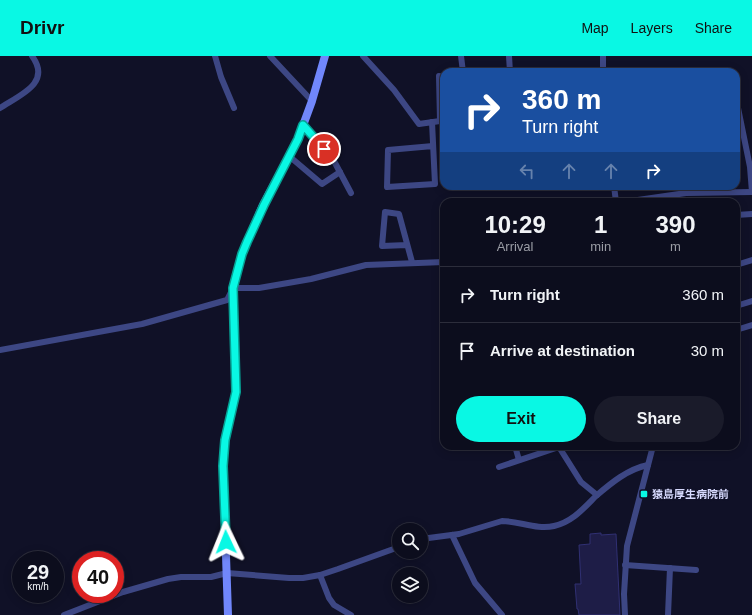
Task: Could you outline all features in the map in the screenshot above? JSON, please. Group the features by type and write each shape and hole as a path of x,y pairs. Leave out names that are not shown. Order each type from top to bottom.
{"street":[{"path":"0,108 36,83 39,71 32,56"},
{"path":"215,56 221,77 234,108"},
{"path":"270,56 312,101"},
{"path":"0,350 142,324 227,300 233,288 242,254 264,205 298,139 312,101 325,56"},
{"path":"363,56 394,90 419,124 440,120"},
{"path":"461,56 462,68"},
{"path":"508,56 510,68"},
{"path":"603,56 603,68"},
{"path":"439,76 440,91"},
{"path":"652,198 686,193 752,192 750,167 740,118"},
{"path":"432,122 435,184 387,188 388,150 433,146"},
{"path":"303,125 334,161 351,193"},
{"path":"289,156 322,184 340,172"},
{"path":"407,245 382,246 385,212 400,214 412,262"},
{"path":"740,215 752,214"},
{"path":"740,264 752,260"},
{"path":"233,288 259,288 311,279 366,265 440,262"},
{"path":"228,615 223,466 225,440 236,392 233,288"},
{"path":"740,305 752,301"},
{"path":"740,329 752,325"},
{"path":"516,450 519,460"},
{"path":"498,467 549,450"},
{"path":"560,450 581,482 597,496"},
{"path":"626,615 624,594 627,546 651,450"},
{"path":"428,538 452,535 502,521 538,526 553,526 572,519 597,496 625,474 638,467 648,465"},
{"path":"452,535 475,583 502,615"},
{"path":"64,615 123,592 168,579 181,577 211,577 227,573 303,578 320,575 392,549"},
{"path":"625,565 696,570"},
{"path":"668,615 670,568"},
{"path":"320,575 329,598 334,605 351,615"}],"building":[{"path":"601,533 601,535 616,534 620,615 579,615 577,609 575,584 581,584 579,545 590,544 590,534"}],"place":[{"name":"猿島厚生病院前","path":"644,494"}],"route":[{"path":"226,542 223,466 225,440 236,392 233,288 242,254 247,242 298,139 303,125 324,149"}]}
